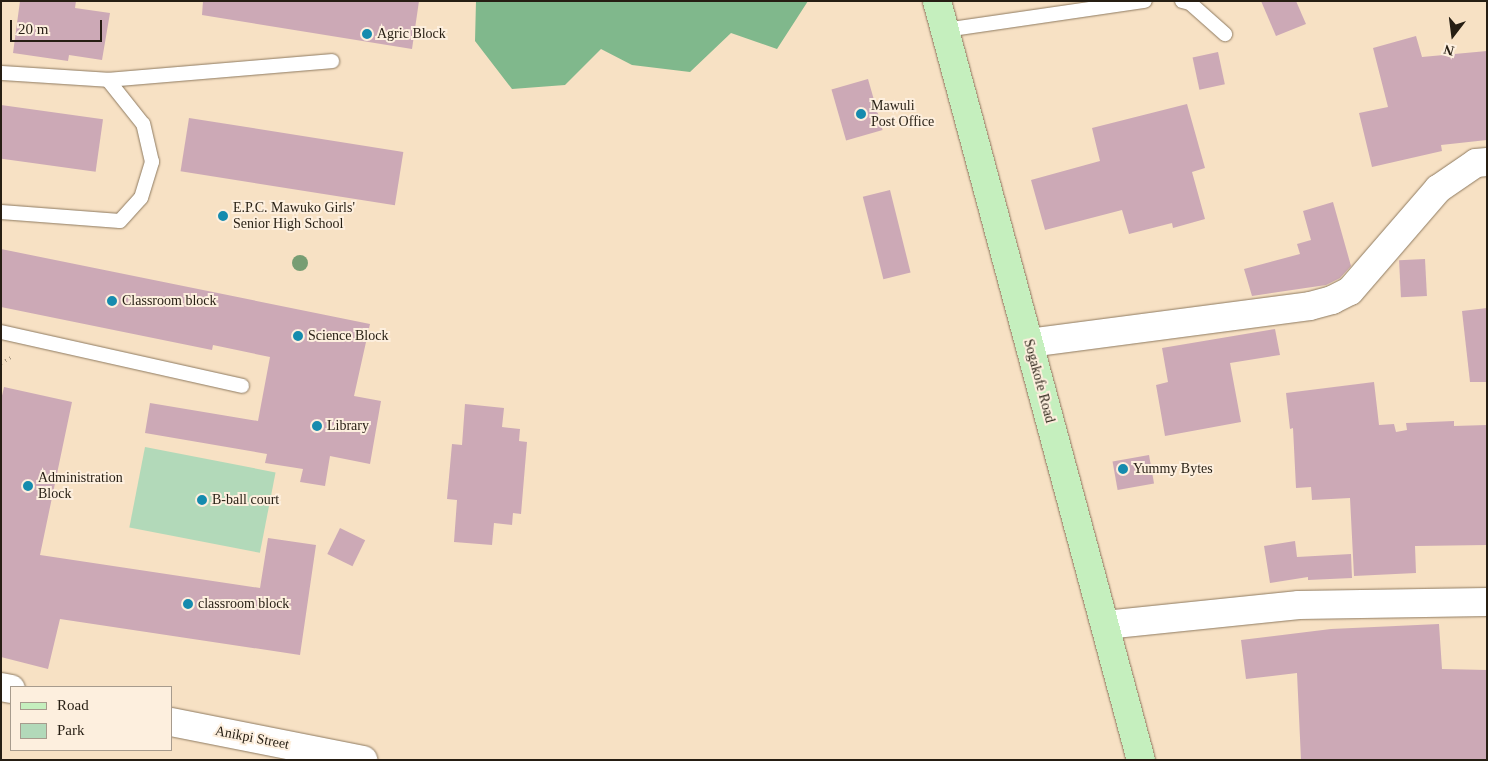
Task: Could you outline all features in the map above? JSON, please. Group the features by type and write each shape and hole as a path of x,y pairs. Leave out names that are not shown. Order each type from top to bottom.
{"main road":[{"name":"Sogakofe Road","path":"937,1 1141,760"}],"street":[{"path":"1029,343 1310,306 1332,300 1350,291 1438,190 1476,163 1487,162"},
{"path":"1105,625 1299,605 1487,602"},
{"name":"Anikpi Street","path":"172,722 270,751 363,760"}],"lane":[{"path":"945,30 1145,1"},
{"path":"1182,1 1190,3 1225,34"},
{"path":"1,73 108,80 332,61"},
{"path":"1,212 120,221 141,198 152,162 143,124 108,80"},
{"path":"1,332 242,386"}],"green space":[{"path":"476,1 808,1 777,49 731,33 690,72 632,65 601,49 565,85 512,89 475,41"},
{"name":"B-ball court","path":"145,447 276,472 260,553 129,527"}],"building":[{"path":"20,1 76,1 75,8 110,13 102,60 69,55 68,61 13,53"},
{"name":"Agric Block","path":"203,1 419,1 412,49 202,15"},
{"path":"1261,1 1296,1 1306,24 1276,36"},
{"path":"1416,36 1422,57 1487,51 1487,140 1441,145 1442,151 1372,167 1359,113 1388,107 1373,48"},
{"path":"1218,52 1225,84 1199,90 1193,57"},
{"path":"868,79 883,130 846,140 831,89"},
{"path":"1187,104 1205,168 1192,172 1205,219 1173,228 1172,223 1129,234 1122,210 1045,230 1031,180 1100,161 1092,128"},
{"path":"1,105 103,119 96,172 1,159"},
{"path":"189,118 403,152 395,205 181,171"},
{"path":"890,190 911,272 883,279 863,197"},
{"path":"1333,202 1351,266 1340,278 1326,285 1252,296 1244,269 1300,254 1297,244 1311,240 1303,211"},
{"path":"1,249 370,324 354,396 381,401 370,464 330,456 325,486 300,482 303,469 265,463 267,454 145,433 150,403 258,421 270,357 213,345 212,350 1,307"},
{"path":"1425,259 1427,296 1401,297 1399,260"},
{"path":"1487,308 1487,382 1470,382 1462,311"},
{"path":"1275,329 1280,355 1230,363 1241,422 1165,436 1156,385 1168,382 1162,348"},
{"path":"1374,382 1379,425 1394,424 1396,432 1407,430 1406,423 1454,421 1454,426 1487,425 1487,545 1415,546 1416,573 1354,576 1350,498 1312,500 1311,487 1296,488 1293,428 1290,429 1286,393"},
{"path":"4,387 72,402 40,555 260,588 268,538 316,545 300,655 60,619 48,669 1,657 1,400"},
{"path":"465,404 504,408 502,427 520,429 519,441 527,442 521,514 513,513 512,525 494,523 492,545 454,542 457,500 447,499 452,444 462,445"},
{"path":"1149,455 1154,484 1118,490 1113,461"},
{"path":"340,528 365,540 352,566 327,554"},
{"path":"1295,541 1297,557 1351,554 1352,578 1308,580 1308,577 1270,583 1264,546"},
{"path":"1439,624 1442,669 1487,670 1487,760 1301,760 1297,673 1246,679 1241,640 1331,629"}],"place":[{"name":"Agric Block","path":"367,34"},
{"name":"Mawuli Post Office","path":"861,114"},
{"name":"E.P.C. Mawuko Girls' Senior High School","path":"223,216"},
{"name":"Classroom block","path":"112,301"},
{"name":"Science Block","path":"298,336"},
{"name":"Library","path":"317,426"},
{"name":"Yummy Bytes","path":"1123,469"},
{"name":"Administration Block","path":"28,486"},
{"name":"B-ball court","path":"202,500"},
{"name":"classroom block","path":"188,604"}]}
